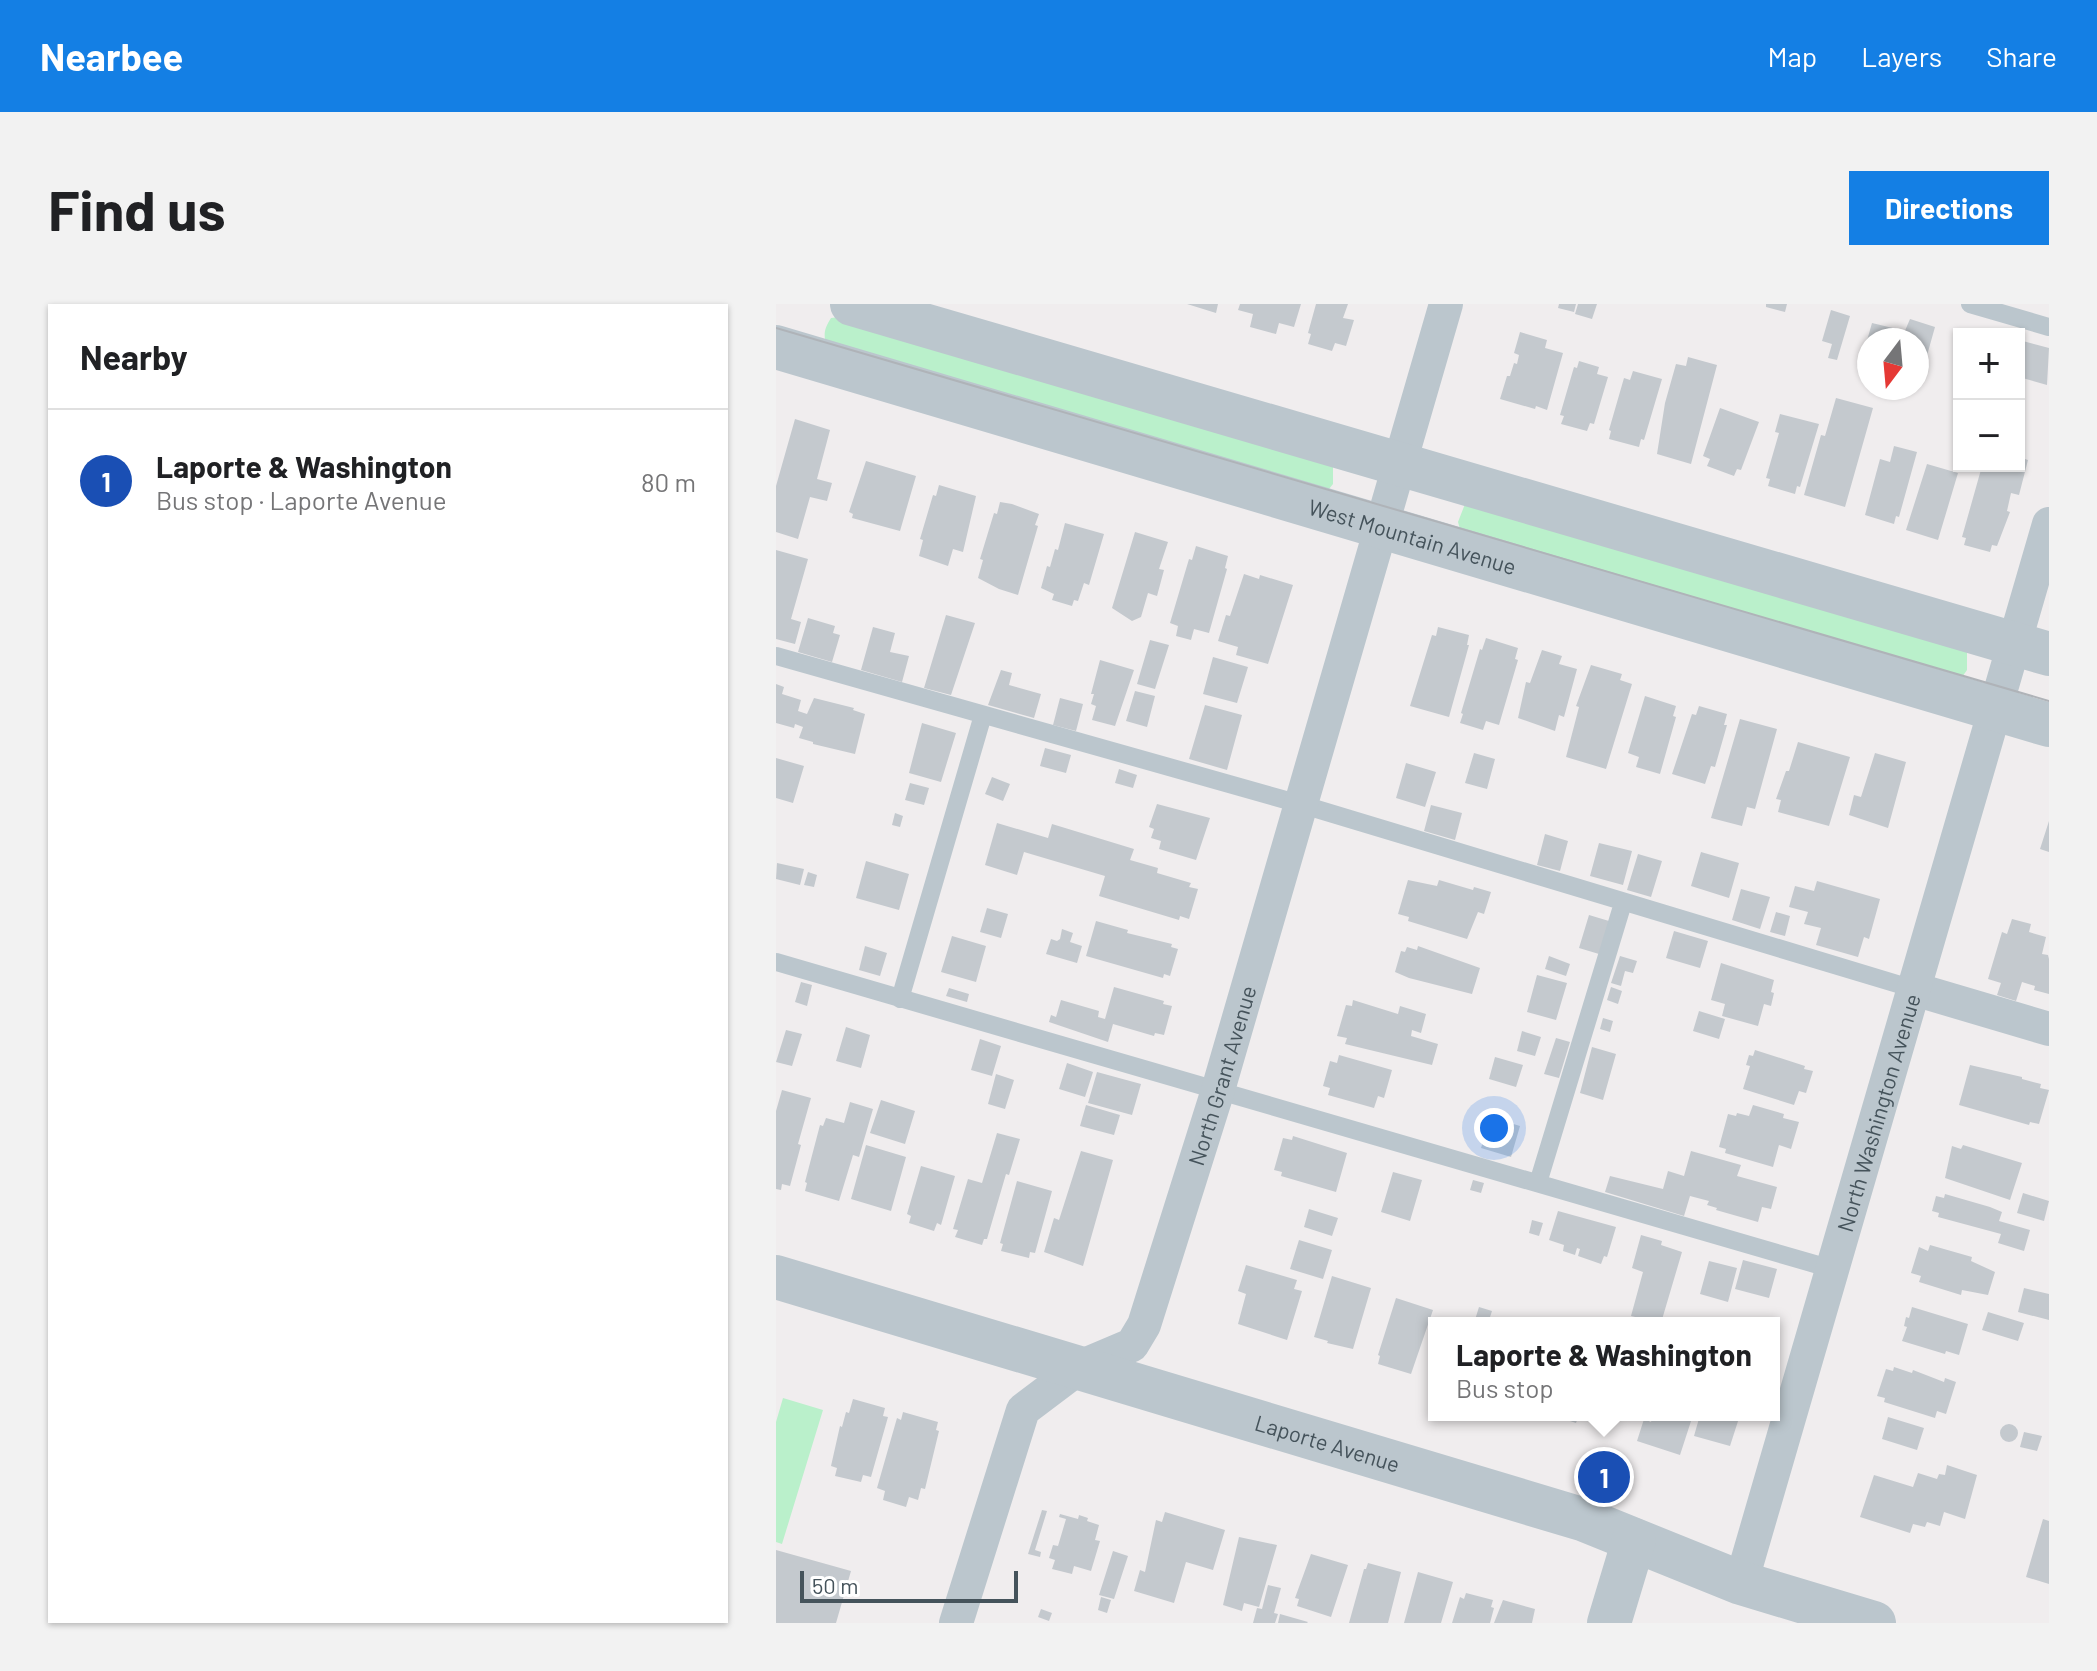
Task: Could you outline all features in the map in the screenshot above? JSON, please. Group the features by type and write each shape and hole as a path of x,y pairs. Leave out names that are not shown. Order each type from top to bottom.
{"street":[{"path":"852,304 2032,648"},
{"name":"North Grant Avenue","path":"956,1623 1023,1410 1080,1367 1132,1345 1144,1325 1218,1090 1446,304"},
{"name":"West Mountain Avenue","path":"776,347 2049,725"},
{"name":"North Washington Avenue","path":"1741,1583 1995,710 2032,648 2049,524"},
{"path":"1914,989 2049,1029"},
{"name":"Laporte Avenue","path":"776,1277 1585,1520 1741,1583 1874,1623"},
{"path":"1609,1623 1634,1540"}],"lane":[{"path":"1970,304 2049,327"},
{"path":"776,656 1300,804 1914,989"},
{"path":"900,999 983,715"},
{"path":"1538,1183 1623,903"},
{"path":"776,962 1832,1269"}],"green space":[{"path":"840,317 1333,466 1333,484 1325,494 827,347 827,325 831,318"},
{"path":"1465,504 1967,652 1967,670 1960,680 1461,533 1458,522"},
{"path":"783,1398 823,1410 782,1544 776,1542 776,1422"}],"building":[{"path":"1187,304 1218,304 1216,313"},
{"path":"1240,304 1301,304 1294,327 1279,323 1276,334 1250,327 1253,314 1238,310"},
{"path":"1316,304 1348,304 1343,318 1354,320 1346,346 1335,343 1332,351 1308,344"},
{"path":"1559,304 1576,304 1574,312 1558,308"},
{"path":"1578,304 1597,304 1592,319 1575,314"},
{"path":"1766,304 1787,304 1785,312 1766,307"},
{"path":"1831,310 1850,316 1837,360 1828,358 1832,344 1822,341"},
{"path":"1910,319 1935,327 1929,348 1929,328 1906,328"},
{"path":"1872,323 1893,328 1871,328"},
{"path":"1520,332 1547,340 1545,348 1563,353 1547,410 1500,399 1507,376 1510,376 1514,363 1517,364 1519,355 1514,353"},
{"path":"2025,342 2049,348 2047,385 2025,379"},
{"path":"1688,357 1717,365 1691,464 1657,454 1665,403 1676,364 1686,366"},
{"path":"1579,361 1599,367 1597,374 1608,377 1594,424 1590,423 1587,431 1561,424 1564,416 1560,415 1574,367 1577,368"},
{"path":"1633,371 1662,379 1644,440 1641,439 1639,447 1609,439 1624,378 1630,380"},
{"path":"1836,398 1873,408 1845,507 1804,495 1821,435 1825,436"},
{"path":"1720,408 1759,422 1741,470 1737,469 1734,476 1707,466 1710,459 1703,456"},
{"path":"1780,414 1819,424 1800,487 1797,486 1795,494 1768,486 1770,479 1766,478 1779,433 1775,432"},
{"path":"795,419 830,430 817,479 832,483 827,501 810,497 798,539 776,532 776,486"},
{"path":"1894,446 1917,452 1899,517 1896,516 1894,524 1865,515 1880,459 1890,462"},
{"path":"866,461 916,476 900,531 852,518 853,514 849,512"},
{"path":"1927,464 1958,473 1938,540 1906,530"},
{"path":"1980,472 2025,472 2019,495 2011,493 2007,511 2010,512 1997,546 1992,545 1990,552 1964,545 1966,538 1962,537"},
{"path":"939,485 976,496 963,552 953,549 948,566 919,556 923,540 920,539"},
{"path":"1000,502 1039,514 1018,595 978,578 983,560 980,559"},
{"path":"1065,523 1104,534 1089,585 1084,583 1078,601 1074,600 1072,606 1052,600 1054,594 1041,588 1047,566 1050,567 1055,549 1058,550"},
{"path":"1135,532 1168,542 1159,569 1164,570 1157,596 1148,593 1141,617 1132,621 1112,608"},
{"path":"1196,546 1228,556 1209,633 1194,629 1191,640 1176,636 1178,626 1170,623 1189,559 1192,560"},
{"path":"776,550 808,559 791,619 801,622 795,644 776,639"},
{"path":"1244,574 1259,579 1260,575 1293,585 1268,664 1236,655 1238,647 1218,641"},
{"path":"946,615 975,623 951,695 924,688"},
{"path":"808,618 835,626 833,633 840,635 832,662 798,652"},
{"path":"873,627 895,633 890,652 909,656 902,682 861,670"},
{"path":"1438,627 1469,635 1449,717 1410,706 1432,635 1436,636"},
{"path":"1486,638 1518,648 1515,659 1518,660 1499,725 1486,721 1483,730 1460,723 1480,649"},
{"path":"1150,640 1169,645 1155,689 1137,684"},
{"path":"1542,650 1562,656 1559,664 1577,669 1564,717 1559,715 1555,731 1518,718 1526,682 1530,683"},
{"path":"1213,657 1248,667 1237,703 1203,694"},
{"path":"1100,660 1134,670 1115,726 1092,720 1096,706 1091,704 1094,694 1091,694"},
{"path":"1591,665 1622,674 1620,680 1632,684 1606,769 1566,757 1579,707 1576,706"},
{"path":"1001,670 1012,673 1009,685 1041,694 1034,718 988,705"},
{"path":"776,684 784,687 782,694 801,700 798,711 807,714 814,698 854,708 865,714 855,754 799,738 803,727 776,723"},
{"path":"1135,691 1155,696 1147,727 1126,721"},
{"path":"1645,696 1676,706 1673,716 1676,717 1660,774 1636,767 1639,757 1628,753"},
{"path":"1060,698 1083,704 1076,731 1053,725"},
{"path":"1205,705 1242,715 1227,770 1189,759"},
{"path":"1699,706 1727,714 1724,725 1727,725 1715,767 1711,766 1705,784 1672,774 1692,714 1696,715"},
{"path":"1740,719 1777,729 1755,809 1747,807 1742,826 1711,818"},
{"path":"922,723 956,733 941,782 909,773"},
{"path":"1798,742 1850,757 1829,826 1778,812 1781,800 1776,799"},
{"path":"1045,748 1071,755 1066,773 1040,766"},
{"path":"1474,753 1495,759 1487,789 1465,783"},
{"path":"1875,753 1906,762 1888,828 1849,815 1854,795 1861,797"},
{"path":"776,758 804,766 793,803 776,798"},
{"path":"1406,763 1436,772 1425,807 1396,798"},
{"path":"1119,769 1137,775 1133,788 1115,783"},
{"path":"992,777 1010,784 1003,801 985,794"},
{"path":"910,783 929,788 924,805 905,800"},
{"path":"1157,804 1210,818 1196,860 1159,849 1161,841 1151,838 1154,829 1149,827"},
{"path":"1431,805 1462,813 1455,840 1424,831"},
{"path":"895,813 903,816 900,827 892,825"},
{"path":"2049,821 2049,852 2040,849"},
{"path":"997,823 1048,838 1052,824 1134,849 1130,860 1158,868 1157,873 1191,883 1189,887 1198,889 1189,919 1180,916 1179,920 1099,896 1105,876 1024,852 1017,875 985,865"},
{"path":"1545,834 1568,841 1560,871 1537,865"},
{"path":"1599,843 1632,851 1623,885 1590,876"},
{"path":"1701,852 1739,863 1729,898 1691,886"},
{"path":"1638,854 1662,861 1651,897 1627,890"},
{"path":"866,861 909,874 899,910 856,898"},
{"path":"777,863 804,869 800,885 776,879"},
{"path":"808,872 817,875 814,887 804,885"},
{"path":"1408,880 1437,886 1439,880 1491,892 1484,914 1478,912 1467,939 1408,921 1409,917 1398,914"},
{"path":"1817,881 1880,899 1869,939 1864,937 1858,957 1816,945 1821,928 1804,924 1808,912 1789,907 1795,886 1814,891"},
{"path":"1741,889 1770,897 1760,929 1732,920"},
{"path":"987,908 1008,914 1001,938 980,932"},
{"path":"1776,912 1790,916 1785,936 1770,932"},
{"path":"1589,915 1609,921 1599,954 1579,948"},
{"path":"2012,919 2031,924 2029,932 2046,937 2042,954 2048,955 2049,959 2049,994 2034,990 2035,986 2022,982 2016,1001 1997,995 2001,983 1988,979 2002,932 2007,934"},
{"path":"1096,921 1128,930 1127,933 1172,944 1171,947 1178,949 1170,976 1164,974 1163,978 1086,956"},
{"path":"1062,929 1073,933 1070,942 1082,946 1077,963 1046,954 1051,939 1060,939"},
{"path":"1674,931 1708,941 1700,968 1666,958"},
{"path":"952,936 986,946 976,982 941,972"},
{"path":"865,946 887,953 880,976 859,970"},
{"path":"1418,946 1480,968 1472,994 1395,972 1401,951 1405,952 1407,947 1417,950"},
{"path":"1549,956 1570,964 1566,976 1545,969"},
{"path":"1620,956 1637,961 1633,973 1625,971 1621,986 1611,983"},
{"path":"1721,963 1774,980 1771,1006 1764,1004 1758,1026 1722,1016 1725,1004 1711,1000"},
{"path":"1537,975 1567,983 1556,1020 1527,1012"},
{"path":"801,982 812,985 807,1006 795,1002"},
{"path":"1114,987 1172,1006 1164,1035 1155,1033 1154,1036 1113,1024 1108,1042 1049,1022 1051,1015 1056,1017 1061,1000 1099,1011 1098,1017 1105,1019"},
{"path":"1611,987 1622,991 1618,1004 1607,1000"},
{"path":"949,988 969,994 967,1002 946,996"},
{"path":"1353,1000 1398,1014 1400,1006 1426,1014 1421,1033 1412,1030 1411,1036 1438,1044 1432,1065 1345,1044 1347,1038 1337,1036 1346,1005 1352,1006"},
{"path":"1699,1011 1725,1019 1719,1039 1693,1031"},
{"path":"1603,1018 1613,1021 1610,1032 1600,1029"},
{"path":"846,1027 870,1035 861,1068 836,1061"},
{"path":"786,1030 802,1034 792,1066 776,1062"},
{"path":"1522,1031 1541,1037 1535,1056 1517,1051"},
{"path":"1556,1038 1570,1042 1559,1078 1544,1074"},
{"path":"980,1039 1001,1046 992,1076 971,1070"},
{"path":"1592,1047 1616,1054 1603,1100 1580,1093"},
{"path":"1755,1050 1813,1071 1806,1093 1799,1091 1794,1105 1743,1089 1750,1066 1746,1065 1749,1055 1753,1056"},
{"path":"1339,1055 1392,1070 1384,1098 1378,1096 1374,1108 1328,1095 1330,1088 1323,1086 1330,1061 1337,1063"},
{"path":"1495,1057 1523,1065 1516,1087 1489,1079"},
{"path":"1067,1063 1093,1072 1085,1097 1059,1089"},
{"path":"1970,1065 2022,1077 2049,1090 2039,1124 2030,1122 2029,1125 1959,1105"},
{"path":"1097,1072 1141,1084 1132,1115 1088,1103"},
{"path":"996,1074 1014,1080 1005,1109 988,1104"},
{"path":"782,1090 811,1098 790,1186 782,1184 781,1190 776,1189 776,1111"},
{"path":"881,1100 915,1111 905,1144 870,1133"},
{"path":"850,1102 873,1109 859,1157 853,1155 839,1201 805,1191 820,1125 823,1126 826,1118 844,1123"},
{"path":"1086,1105 1120,1115 1114,1135 1080,1126"},
{"path":"1753,1105 1799,1122 1791,1149 1779,1145 1773,1167 1725,1153 1726,1149 1719,1147 1728,1114 1749,1116"},
{"path":"1491,1117 1520,1126 1511,1157 1481,1148"},
{"path":"997,1133 1020,1139 987,1239 982,1245 955,1237 958,1230 953,1229 968,1179 982,1183"},
{"path":"1293,1136 1347,1153 1336,1192 1281,1176 1282,1172 1274,1170 1283,1138 1292,1140"},
{"path":"866,1145 906,1157 891,1211 851,1199"},
{"path":"1963,1145 2022,1163 2010,1200 1945,1178 1952,1146 1961,1149"},
{"path":"1081,1151 1113,1160 1083,1266 1044,1252 1054,1218 1059,1220"},
{"path":"1691,1151 1741,1165 1737,1176 1777,1187 1771,1209 1762,1207 1758,1222 1716,1210 1707,1205 1709,1201 1690,1196 1684,1216 1605,1192 1610,1176 1663,1189 1668,1171 1684,1176"},
{"path":"921,1166 955,1176 941,1225 937,1223 934,1231 909,1223 911,1216 907,1214"},
{"path":"1393,1172 1422,1180 1410,1221 1381,1212"},
{"path":"1473,1180 1484,1183 1481,1193 1470,1190"},
{"path":"1017,1181 1052,1191 1035,1253 1030,1252 1029,1258 1001,1251 1003,1244 1000,1243"},
{"path":"2023,1193 2049,1201 2044,1221 2017,1213"},
{"path":"1945,1194 2002,1212 1999,1221 2030,1230 2024,1251 1998,1243 2001,1234 1938,1217 1939,1213 1932,1211 1936,1196 1944,1198"},
{"path":"1309,1209 1338,1218 1332,1236 1304,1227"},
{"path":"1558,1211 1616,1227 1607,1257 1604,1256 1601,1264 1578,1256 1580,1249 1577,1248 1575,1255 1563,1251 1564,1245 1549,1240"},
{"path":"1532,1220 1543,1223 1539,1236 1529,1233"},
{"path":"1641,1235 1662,1241 1661,1245 1682,1252 1663,1317 1631,1316 1643,1272 1632,1268"},
{"path":"1299,1240 1332,1250 1323,1279 1290,1269"},
{"path":"1930,1245 1972,1257 1971,1261 1995,1272 1988,1295 1962,1290 1961,1295 1919,1282 1921,1276 1911,1273 1919,1247 1928,1251"},
{"path":"1743,1260 1777,1269 1769,1298 1735,1289"},
{"path":"1709,1261 1737,1268 1728,1302 1700,1294"},
{"path":"1246,1265 1297,1280 1294,1289 1302,1291 1287,1340 1238,1324 1246,1294 1238,1291"},
{"path":"1332,1276 1371,1288 1353,1349 1314,1337"},
{"path":"2024,1288 2049,1294 2049,1320 2018,1312"},
{"path":"1396,1298 1433,1310 1428,1317 1411,1374 1378,1364"},
{"path":"1479,1307 1492,1311 1490,1317 1476,1317"},
{"path":"1912,1307 1968,1324 1959,1355 1902,1341 1907,1327 1904,1326 1906,1317 1909,1318"},
{"path":"1988,1312 2024,1323 2018,1341 1982,1330"},
{"path":"1894,1367 1912,1373 1913,1370 1944,1382 1945,1378 1956,1382 1946,1414 1937,1411 1935,1418 1884,1402 1885,1398 1877,1396 1886,1369 1893,1371"},
{"path":"853,1399 885,1408 883,1416 888,1417 871,1477 863,1475 861,1482 835,1476 837,1468 831,1466 840,1426 846,1412 849,1413"},
{"path":"903,1412 938,1422 936,1430 939,1431 925,1489 921,1488 918,1500 909,1497 906,1507 883,1500 885,1491 877,1488 897,1418 901,1420"},
{"path":"1888,1417 1924,1428 1917,1450 1882,1439"},
{"path":"1643,1421 1691,1421 1680,1455 1637,1441"},
{"path":"1698,1421 1738,1421 1730,1446 1694,1436"},
{"path":"2005,1424 2013,1424 2018,1433 2016,1440 2005,1442 2000,1437 2000,1429"},
{"path":"2024,1432 2042,1436 2037,1451 2020,1447"},
{"path":"1947,1465 1977,1475 1965,1519 1944,1512 1940,1526 1927,1522 1925,1527 1913,1524 1910,1533 1860,1517 1874,1475 1913,1487 1918,1473 1937,1479 1939,1474 1945,1475"},
{"path":"1042,1510 1047,1511 1035,1550 1041,1552 1040,1557 1028,1554"},
{"path":"1165,1512 1225,1530 1213,1570 1186,1562 1174,1603 1134,1591 1140,1570 1145,1572 1156,1520 1162,1522"},
{"path":"1060,1514 1078,1519 1079,1515 1099,1525 1095,1540 1100,1541 1091,1571 1074,1566 1072,1574 1052,1569 1055,1560 1049,1558 1053,1545 1058,1546 1066,1519 1059,1517"},
{"path":"2043,1519 2049,1521 2049,1584 2026,1577"},
{"path":"1239,1537 1277,1545 1259,1607 1244,1603 1242,1611 1223,1605"},
{"path":"776,1550 851,1571 836,1623 776,1623"},
{"path":"1113,1551 1128,1556 1114,1599 1099,1595"},
{"path":"1311,1554 1348,1565 1331,1617 1297,1606 1299,1599 1295,1598"},
{"path":"1368,1563 1401,1572 1388,1623 1349,1623"},
{"path":"1418,1572 1453,1582 1441,1623 1404,1623"},
{"path":"1268,1585 1281,1588 1274,1613 1278,1614 1275,1623 1253,1623 1257,1608 1262,1609"},
{"path":"1466,1593 1493,1600 1490,1623 1452,1623 1460,1597 1464,1599"},
{"path":"1101,1597 1111,1600 1107,1613 1098,1610"},
{"path":"1503,1600 1535,1609 1532,1623 1494,1623"},
{"path":"1041,1609 1052,1613 1049,1621 1038,1617"},
{"path":"1280,1614 1308,1622 1278,1623"}],"tram line":[{"path":"776,328 2049,701"}],"place":[{"name":"Laporte & Washington","path":"1604,1477"}]}
